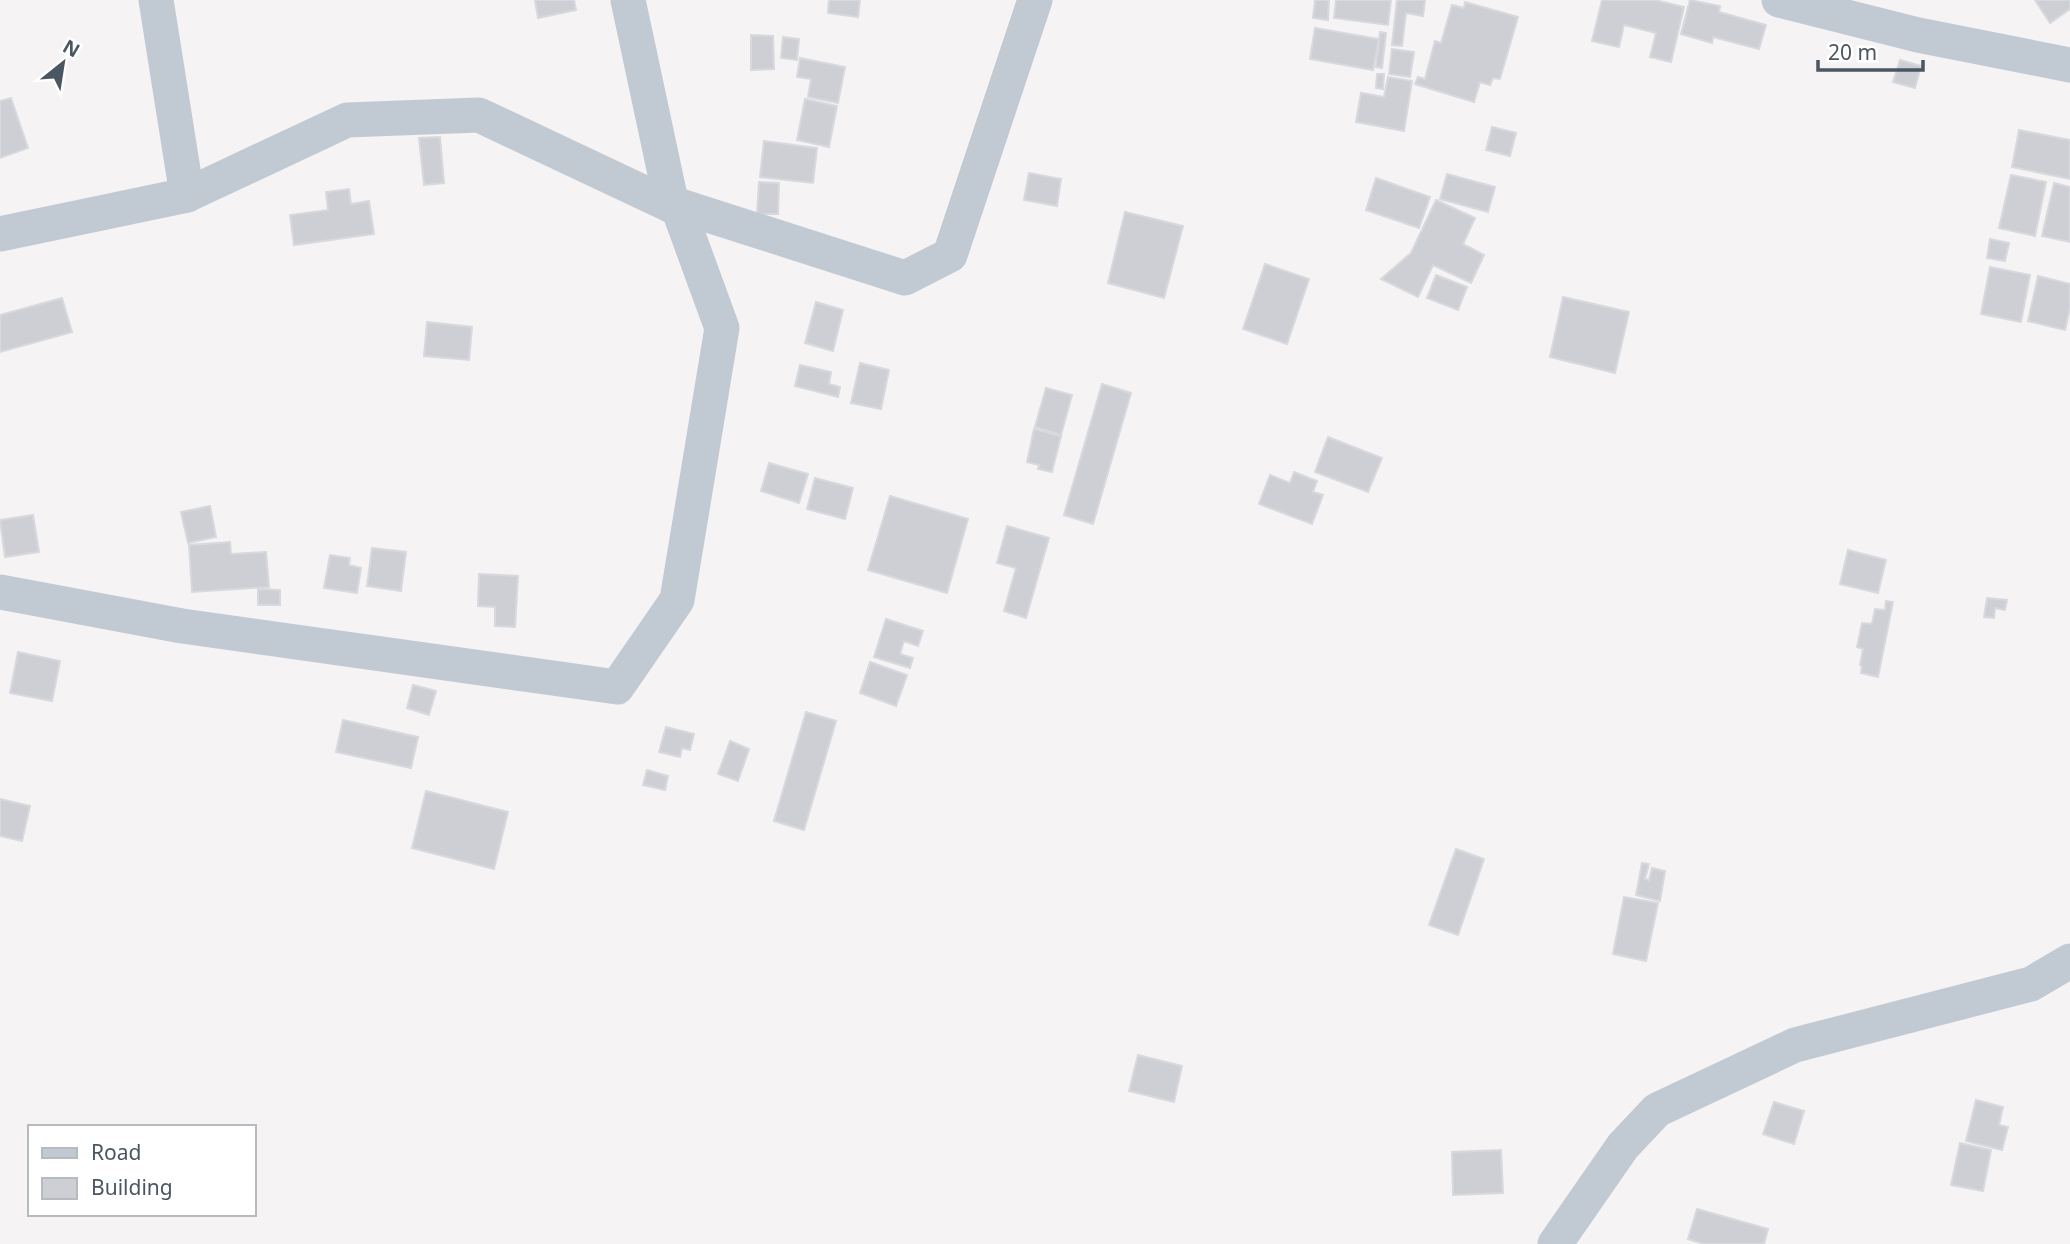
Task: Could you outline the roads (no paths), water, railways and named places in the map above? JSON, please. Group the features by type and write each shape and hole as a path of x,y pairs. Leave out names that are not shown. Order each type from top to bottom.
{"street":[{"path":"156,0 187,195"},
{"path":"0,592 182,626 617,687 677,600 722,328 675,205 628,0"},
{"path":"0,234 187,195 347,120 479,115 675,205 905,278 950,255 1035,0"},
{"path":"1779,0 1918,35 2070,65"},
{"path":"1555,1244 1623,1146 1657,1110 1795,1045 2031,984 2070,961"}]}
